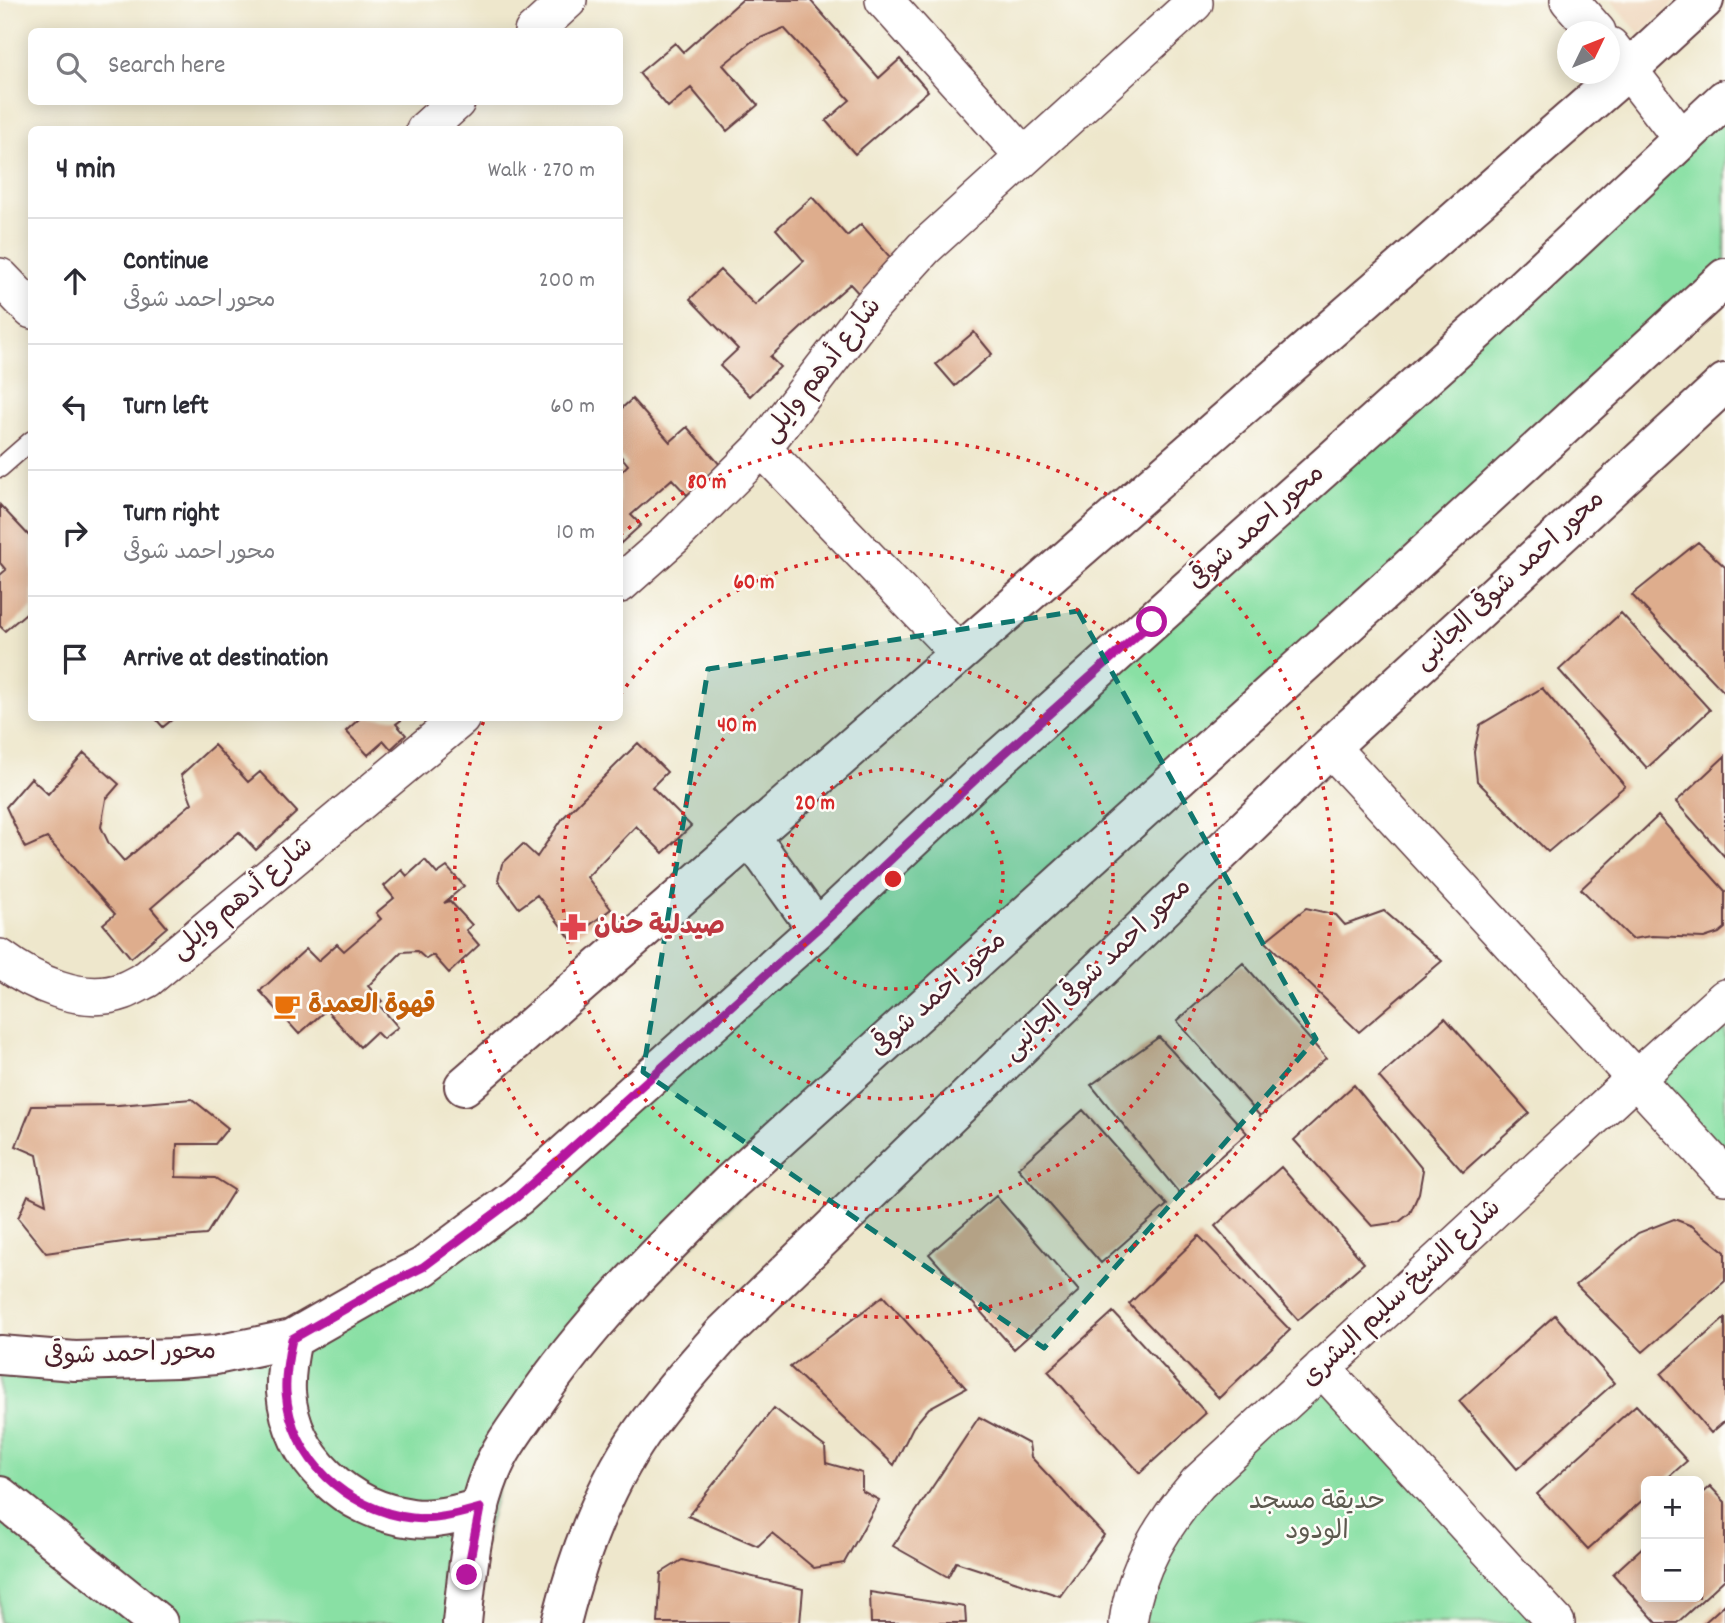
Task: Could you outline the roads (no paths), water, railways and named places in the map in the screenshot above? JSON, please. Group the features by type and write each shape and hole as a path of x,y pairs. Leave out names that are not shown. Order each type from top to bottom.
{"main road":[{"path":"1620,56 1704,0"},
{"path":"464,1086 959,653 1589,84"},
{"name":"محور احمد شوقى","path":"0,1355 75,1362 177,1358 216,1354 292,1339 423,1267 517,1197 817,929 977,778 1468,340 1725,99"},
{"name":"محور احمد شوقى","path":"462,1623 467,1575 480,1508 491,1471 515,1430 585,1333 642,1269 731,1182 1394,582 1725,278"},
{"name":"محور احمد شوقى الجانبى","path":"561,1623 574,1570 603,1501 640,1435 680,1382 724,1333 1330,747 1725,383"},
{"path":"750,836 817,929"},
{"path":"292,1339 286,1366 286,1393 292,1421 302,1446 318,1469 338,1489 361,1503 387,1513 414,1518 442,1518 480,1508"},
{"path":"0,1496 158,1623"}],"street":[{"path":"537,28 568,0"},
{"path":"884,0 1024,156"},
{"path":"1569,0 1587,21"},
{"name":"شارع أدهم وايلى","path":"623,581 674,536 762,448 888,288 924,248 1194,3"},
{"path":"1620,58 1682,139"},
{"path":"429,126 453,105"},
{"path":"0,277 28,306"},
{"path":"762,448 959,653"},
{"name":"شارع أدهم وايلى","path":"0,958 12,967 59,990 88,995 121,992 158,970 457,721"},
{"path":"1330,747 1725,1176"},
{"name":"شارع الشيخ سليم البشرى","path":"1128,1623 1130,1603 1149,1552 1170,1515 1198,1483 1725,998"},
{"path":"1322,1368 1556,1623"}],"lane":[{"path":"1,468 28,444"}],"place":[{"name":"صيدلية حنان","path":"573,927"},
{"name":"قهوة العمدة","path":"287,1006"}],"park label":[{"name":"حديقة مسجد الودود","path":"1317,1517"}]}
